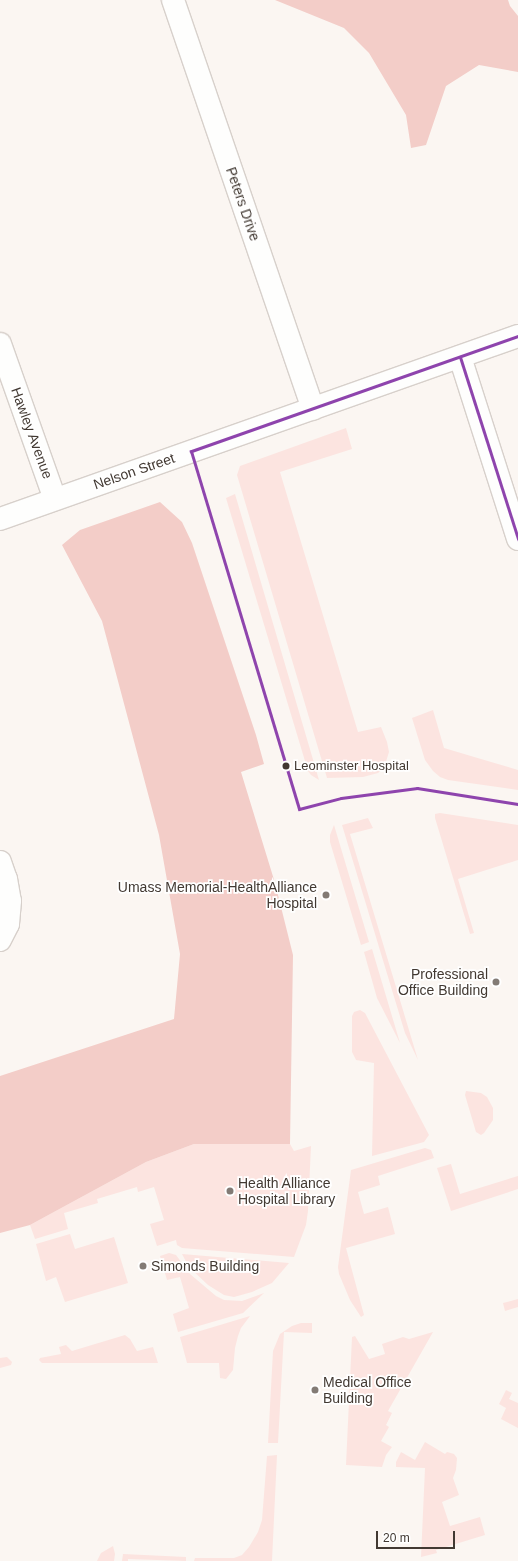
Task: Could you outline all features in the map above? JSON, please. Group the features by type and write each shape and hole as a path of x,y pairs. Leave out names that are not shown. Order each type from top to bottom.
{"street":[{"name":"Peters Drive","path":"173,0 313,408"},
{"name":"Nelson Street","path":"0,519 518,336"},
{"name":"Hawley Avenue","path":"0,344 55,499"},
{"path":"460,357 518,539"},
{"path":"0,862 6,879 10,901 8,924 0,940"}],"shaded area":[{"path":"275,0 508,0 510,6 518,16 518,72 479,65 446,86 426,145 411,148 406,115 369,53 344,28"},
{"path":"346,428 352,449 280,472 358,732 381,727 389,752 384,768 378,773 363,777 327,778 237,475 240,466"},
{"path":"235,494 319,780 308,771 226,498"},
{"path":"160,502 182,522 192,543 256,735 264,764 241,772 275,883 293,955 290,1144 194,1144 146,1162 30,1225 0,1233 0,1076 174,1019 180,954 159,835 102,621 62,545 80,530"},
{"path":"433,710 444,748 518,770 518,790 448,780 440,777 433,771 425,760 412,718"},
{"path":"440,813 518,825 518,860 458,879 474,933 470,934 435,818 435,814"},
{"path":"368,818 373,828 350,834 418,1060 405,1033 342,825"},
{"path":"334,825 369,942 361,945 330,842 330,835"},
{"path":"372,949 400,1043 377,998 364,952"},
{"path":"360,1010 365,1013 429,1135 424,1142 372,1156 374,1063 356,1060 352,1052 352,1016 354,1012"},
{"path":"466,1091 481,1093 487,1097 493,1108 493,1120 481,1135 476,1132 465,1095"},
{"path":"249,1142 290,1144 294,1151 311,1146 306,1225 294,1257 182,1248 177,1245 176,1240 157,1246 150,1224 164,1220 154,1187 138,1192 137,1187 97,1199 98,1203 64,1213 68,1229 35,1239 30,1225 146,1162 194,1144"},
{"path":"425,1148 431,1150 434,1158 378,1176 380,1185 358,1192 364,1214 388,1207 395,1234 346,1248 364,1315 361,1317 350,1300 339,1274 338,1267 351,1170"},
{"path":"451,1164 460,1194 518,1176 518,1189 451,1211 437,1168"},
{"path":"70,1234 75,1249 114,1237 128,1283 65,1302 56,1277 46,1281 36,1244"},
{"path":"169,1253 176,1255 190,1274 216,1296 224,1300 242,1301 264,1293 243,1313 178,1332 173,1314 189,1308 180,1277 167,1280 160,1256"},
{"path":"182,1254 289,1263 272,1283 252,1292 234,1297 224,1295 208,1285 189,1267"},
{"path":"518,1299 518,1307 505,1311 503,1303"},
{"path":"250,1316 241,1328 235,1348 233,1370 226,1379 220,1378 219,1363 187,1363 180,1337"},
{"path":"301,1323 312,1323 312,1333 284,1332 278,1443 268,1443 273,1351 280,1334 292,1326"},
{"path":"433,1332 388,1411 392,1413 386,1425 389,1427 381,1441 392,1447 386,1455 382,1467 346,1465 352,1337 355,1336 369,1359 385,1354 382,1344 403,1337 409,1339"},
{"path":"125,1335 130,1339 137,1351 153,1347 158,1363 42,1363 39,1360 40,1358 61,1354 59,1347 66,1345 72,1351"},
{"path":"7,1357 12,1362 11,1365 0,1368 0,1358"},
{"path":"506,1390 512,1393 509,1399 518,1403 518,1428 501,1419 506,1408 499,1404"},
{"path":"425,1442 445,1454 447,1452 454,1454 457,1458 456,1470 453,1478 459,1495 442,1502 450,1526 480,1517 485,1535 436,1550 437,1553 421,1557 425,1468 396,1467 396,1462 401,1452 415,1460"},
{"path":"277,1455 272,1561 194,1561 195,1558 234,1558 242,1555 249,1547 258,1532 262,1520 267,1456"},
{"path":"113,1546 115,1554 114,1561 97,1561 101,1553"},
{"path":"123,1554 186,1557 186,1561 128,1559 128,1561 122,1561"}],"transit line":[{"path":"518,336 191,451 299,809 341,798 417,788 518,804"},
{"path":"460,357 518,539"}],"place":[{"name":"Leominster Hospital","path":"286,766"},
{"name":"Umass Memorial-HealthAlliance Hospital","path":"326,895"},
{"name":"Professional Office Building","path":"496,982"},
{"name":"Health Alliance Hospital Library","path":"230,1191"},
{"name":"Simonds Building","path":"143,1266"},
{"name":"Medical Office Building","path":"315,1390"}]}
